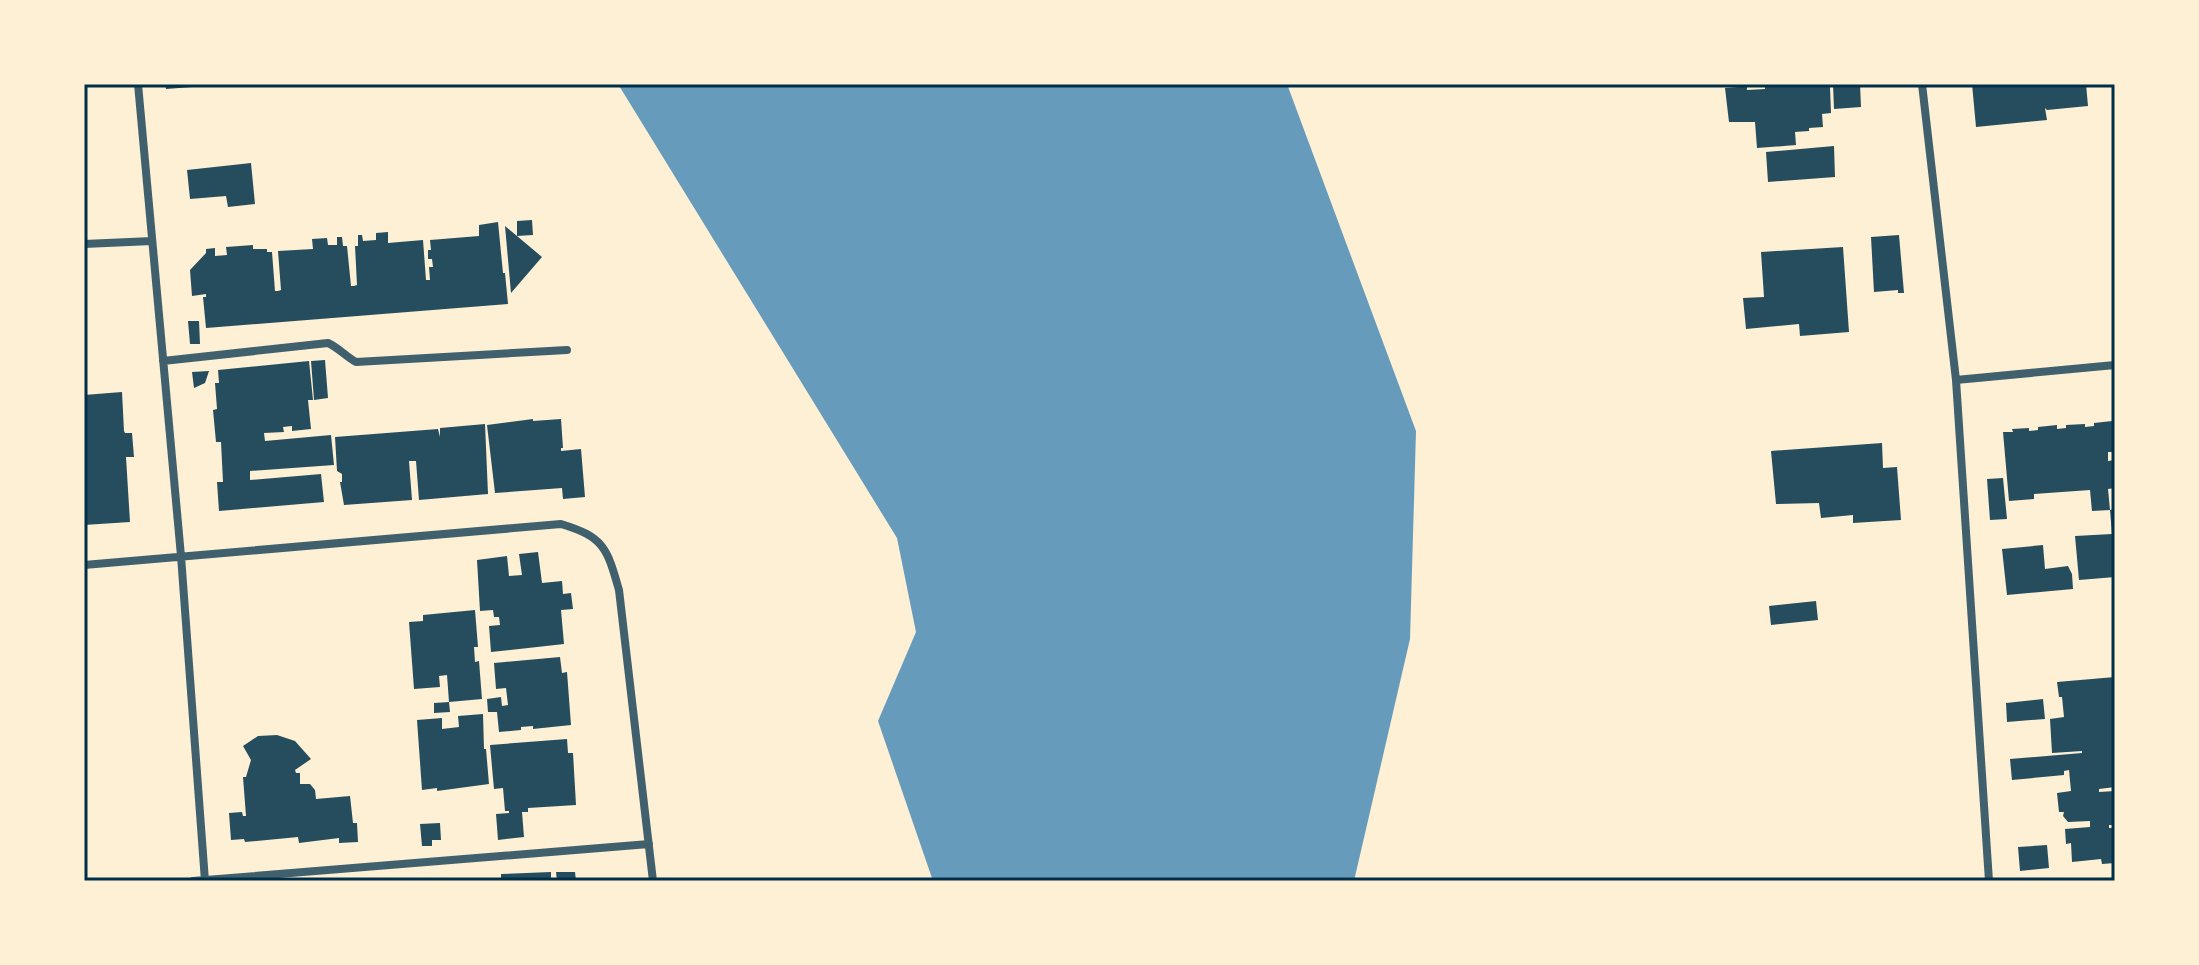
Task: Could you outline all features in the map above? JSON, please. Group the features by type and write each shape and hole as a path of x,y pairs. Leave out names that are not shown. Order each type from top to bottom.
{"street":[{"path":"138,84 181,556 205,880"},
{"path":"1922,84 1956,380 1989,881"},
{"path":"84,244 152,241"},
{"path":"163,361 328,343 340,348 356,362 567,350"},
{"path":"1956,380 2115,365"},
{"path":"84,565 561,524 599,541 611,562 619,590 653,881"},
{"path":"193,881 649,844"}],"water":[{"path":"618,84 1287,84 1416,431 1410,639 1354,881 933,881 878,721 916,632 897,538"}],"building":[{"path":"165,84 205,84 205,86 166,89"},
{"path":"1737,84 1747,84 1747,90 1765,89 1765,84 1830,87 1831,113 1822,114 1823,127 1795,132 1796,145 1757,148 1755,122 1729,122 1725,88 1738,87"},
{"path":"1833,84 1860,84 1861,107 1834,109"},
{"path":"1972,84 2086,84 2088,106 2045,108 2047,120 1976,127"},
{"path":"1834,146 1835,177 1768,182 1766,152"},
{"path":"251,163 255,204 228,207 226,196 190,199 187,170"},
{"path":"532,220 533,235 517,236 517,221"},
{"path":"498,222 508,304 206,328 203,297 206,294 192,296 190,270 206,253 206,249 215,248 215,256 227,255 226,247 253,245 253,249 267,249 267,252 272,252 275,291 278,291 281,290 278,251 313,249 312,239 327,238 328,245 337,245 337,237 342,237 343,246 347,246 351,286 354,286 357,285 355,246 358,246 358,235 362,235 363,241 376,240 376,233 388,232 388,243 423,240 426,280 430,280 429,267 433,267 432,259 428,259 430,240 479,236 479,225"},
{"path":"505,226 542,257 511,293"},
{"path":"1899,235 1904,293 1898,293 1898,290 1874,292 1871,237"},
{"path":"1843,247 1849,332 1800,336 1799,324 1746,329 1743,298 1764,297 1761,252"},
{"path":"188,321 199,321 200,344 190,344"},
{"path":"325,360 328,398 314,400 311,361"},
{"path":"309,361 313,400 308,400 311,429 292,431 292,426 283,427 284,432 264,433 265,441 331,435 334,465 250,471 250,480 321,474 324,502 219,511 217,482 223,482 221,442 216,442 213,410 217,409 215,383 219,383 218,370"},
{"path":"209,371 205,383 194,388 192,372"},
{"path":"122,392 124,431 132,433 134,457 126,457 130,522 84,525 84,395"},
{"path":"561,419 561,451 581,449 585,497 563,499 562,488 495,493 487,425"},
{"path":"2112,421 2115,424 2115,452 2108,452 2108,461 2115,460 2115,488 2108,489 2110,510 2092,511 2090,490 2034,494 2034,499 2009,501 2003,432 2029,428 2029,431 2038,430 2038,427 2057,425 2057,429 2066,428 2066,425 2085,424 2085,427"},
{"path":"485,424 488,494 419,500 416,461 409,461 412,500 344,505 340,482 342,474 337,471 335,437 438,429 440,437 440,428"},
{"path":"1882,443 1883,468 1897,467 1901,520 1853,523 1853,515 1821,518 1819,503 1776,504 1771,451"},
{"path":"2003,478 2007,519 1990,520 1987,479"},
{"path":"2115,509 2115,577 2079,580 2075,536 2112,534 2110,510"},
{"path":"2043,545 2045,569 2068,566 2073,589 2007,595 2002,549"},
{"path":"538,552 542,583 562,581 563,594 571,593 573,609 561,610 564,644 491,652 489,626 500,625 499,617 494,617 493,610 480,611 477,560 507,556 509,576 522,575 519,554"},
{"path":"1816,601 1818,620 1771,625 1769,606"},
{"path":"475,610 478,647 474,647 475,662 479,661 482,699 449,702 447,675 439,676 440,687 414,689 409,622 423,621 423,615"},
{"path":"560,657 562,673 567,672 571,725 533,729 533,726 521,727 521,730 499,732 497,712 488,712 487,699 501,697 502,706 508,705 506,688 496,689 494,663"},
{"path":"2115,677 2115,787 2099,789 2099,792 2115,791 2115,825 2109,825 2109,828 2115,828 2115,863 2102,864 2101,859 2072,862 2071,843 2066,844 2065,829 2090,827 2090,821 2068,822 2063,816 2064,812 2059,812 2057,793 2071,791 2069,770 2064,771 2064,775 2012,780 2010,759 2082,753 2052,753 2050,719 2064,717 2057,682"},
{"path":"2043,699 2045,719 2007,722 2006,703"},
{"path":"449,702 450,712 434,713 434,703"},
{"path":"483,714 489,784 422,790 417,720 442,718 442,729 459,727 458,716"},
{"path":"277,735 295,741 311,759 295,770 300,773 300,784 310,784 315,790 316,799 350,796 358,842 339,843 339,838 299,843 298,837 245,842 244,839 231,840 229,813 242,812 246,816 243,777 246,777 251,760 243,746 258,736"},
{"path":"567,739 568,753 573,753 576,805 528,808 528,812 522,812 524,837 498,840 496,814 509,811 505,811 503,788 494,789 490,745"},
{"path":"440,823 441,840 432,840 432,846 422,846 420,824"},
{"path":"2047,845 2049,868 2020,871 2018,847"},
{"path":"551,872 551,881 501,881 501,874"},
{"path":"556,872 575,872 576,881 557,881"}]}
